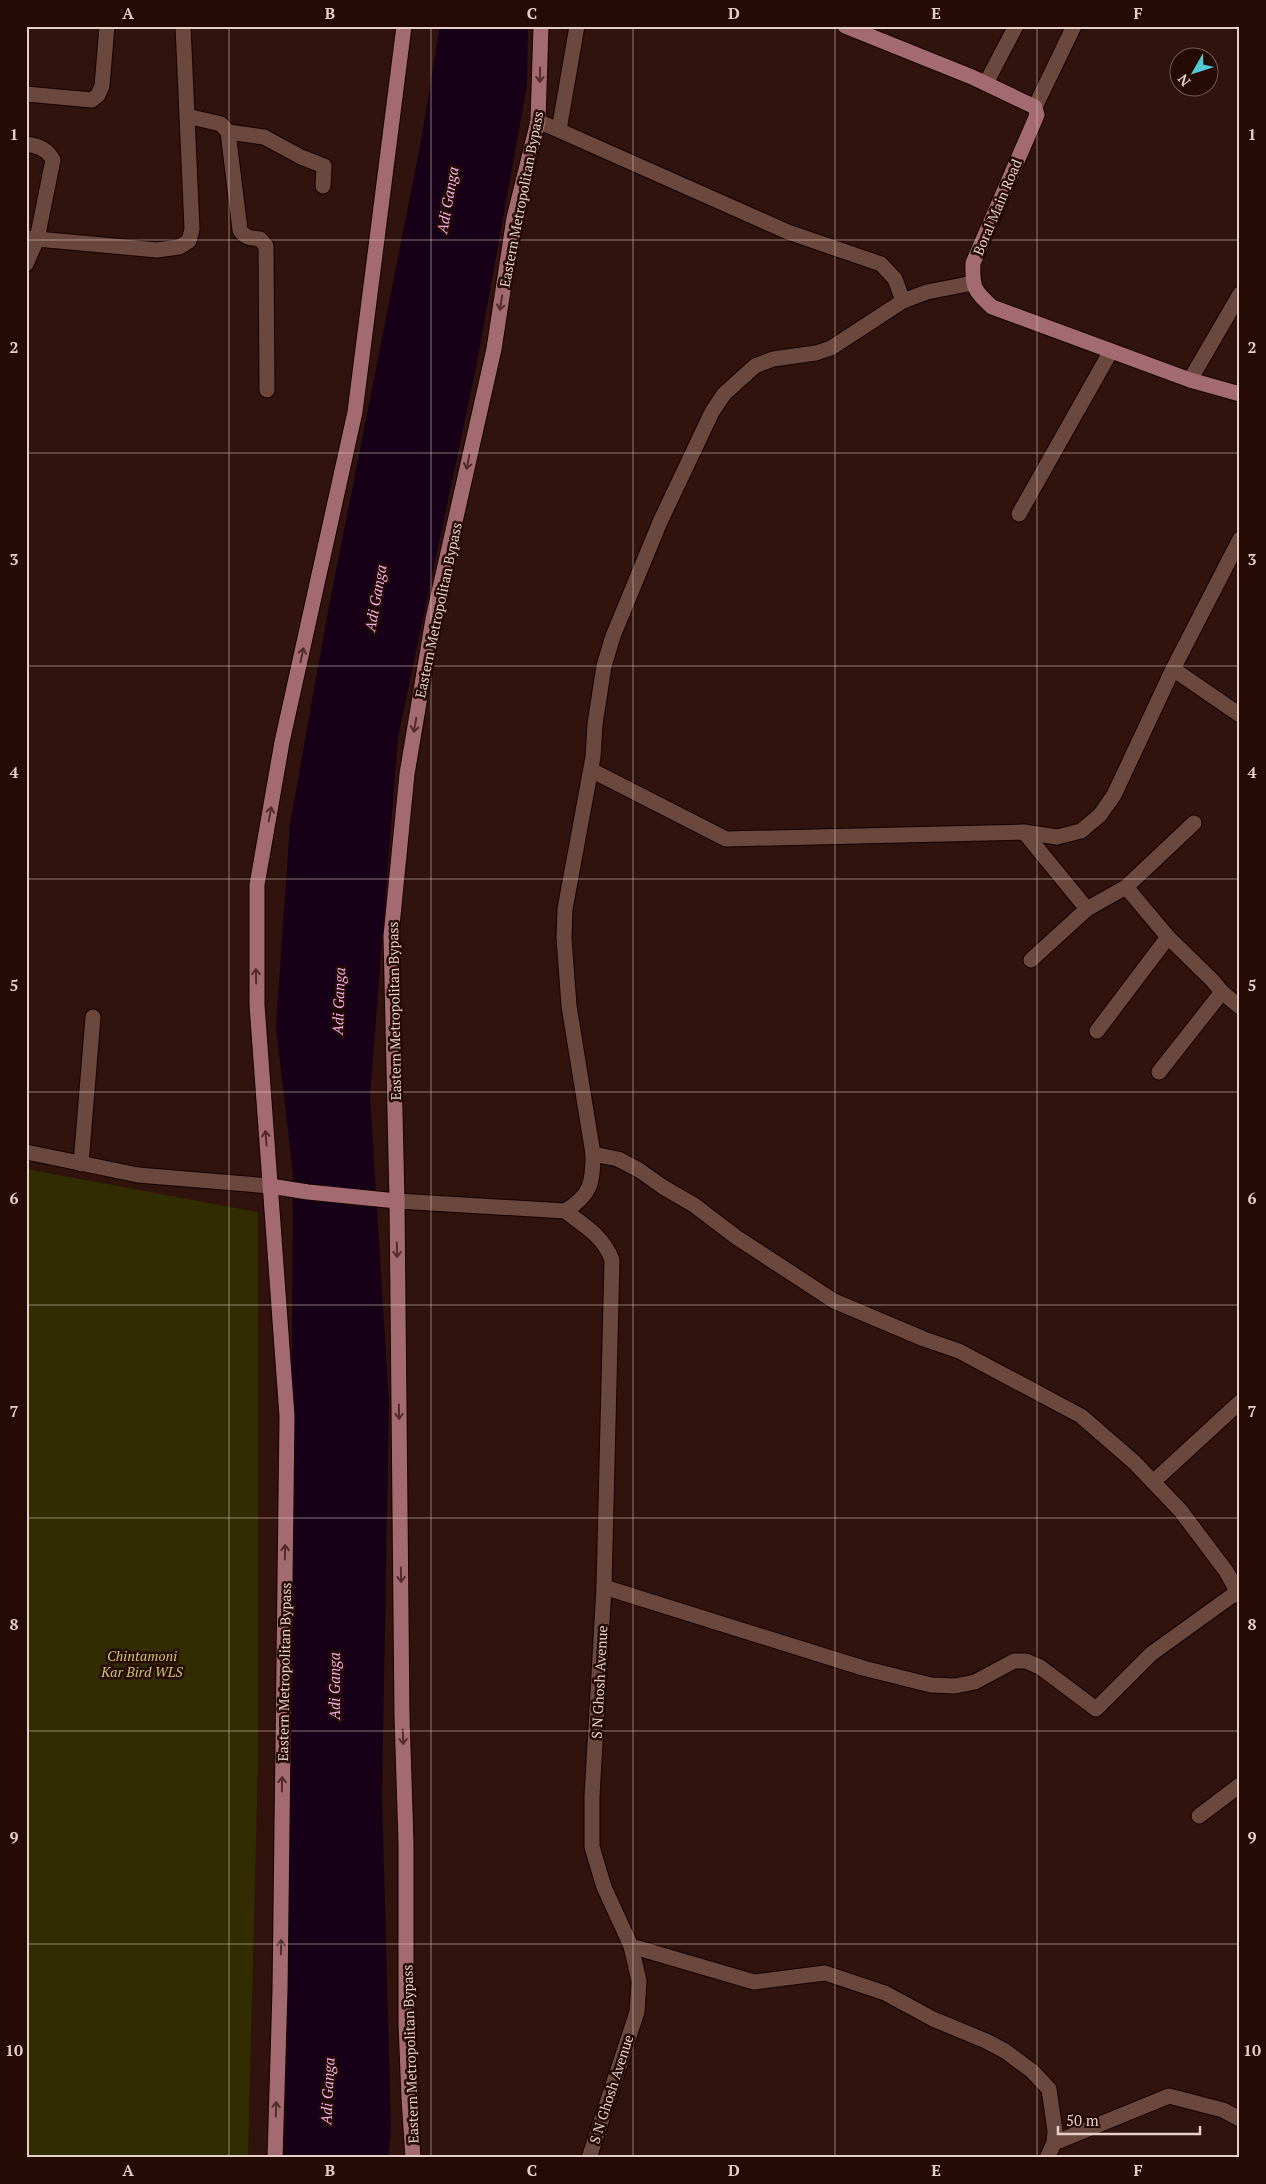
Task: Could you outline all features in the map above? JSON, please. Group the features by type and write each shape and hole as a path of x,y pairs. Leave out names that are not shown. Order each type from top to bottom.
{"main road":[{"name":"Eastern Metropolitan Bypass","path":"275,2158 280,1990 287,1416 257,1005 257,885 282,742 355,412 404,26"},
{"name":"Eastern Metropolitan Bypass","path":"413,2158 406,2023 406,1852 402,1716 397,1201 391,936 406,774 433,619 494,349 514,218 538,121 541,26"},
{"path":"845,26 986,84 1035,107"},
{"name":"Boral Main Road","path":"972,283 973,263 1037,115 1035,107"},
{"path":"972,283 980,295 992,307 1190,380 1240,394"},
{"path":"270,1186 356,1198 397,1201"}],"street":[{"path":"26,94 92,100 98,95 102,86 107,26"},
{"path":"32,238 157,250 179,248 189,241 192,228 183,26"},
{"path":"559,130 577,26"},
{"path":"986,84 1016,26"},
{"path":"1035,107 1074,26"},
{"path":"187,116 220,124 228,132 264,138 301,157 324,166 323,186"},
{"path":"538,121 788,232 880,264 895,279 903,301"},
{"path":"228,132 240,230 243,236 260,239 266,246 267,390"},
{"path":"26,144 37,146 48,152 53,160 26,264"},
{"path":"397,1201 565,1211 579,1202 587,1193 593,1176 593,1154 569,1006 564,938 569,884 591,770 604,666 613,636 660,522 712,412 724,394 755,366 773,359 816,353 831,348 903,301 927,292 972,283"},
{"path":"1190,380 1240,294"},
{"path":"1019,514 1111,351"},
{"path":"591,770 726,839 1024,832 1057,836 1081,831 1100,816 1114,795 1173,669 1240,539"},
{"path":"1173,669 1240,715"},
{"path":"1031,960 1087,909 1126,887 1194,823"},
{"path":"1024,832 1087,909"},
{"path":"1126,887 1168,936 1222,992 1240,1007"},
{"path":"1097,1031 1168,936"},
{"path":"1159,1072 1222,992"},
{"path":"81,1164 93,1018"},
{"path":"26,1152 138,1175 270,1186"},
{"path":"593,1154 618,1159 639,1170 694,1205 736,1237 834,1302 924,1339 959,1351 1081,1416 1134,1462 1204,1539 1226,1571 1238,1594 1151,1654 1096,1709 1040,1666 1026,1661 1014,1661 975,1682 955,1686 931,1685 863,1668 604,1587"},
{"name":"S N Ghosh Avenue","path":"565,1211 601,1239 607,1247 612,1260 604,1587 592,1796 592,1847 604,1887 631,1946 640,1981 637,2012 588,2158"},
{"path":"1153,1482 1240,1402"},
{"path":"1199,1816 1240,1785"},
{"path":"631,1946 754,1982 825,1973 884,1993 933,2019 999,2047 1032,2072 1050,2089 1053,2106 1054,2143 1047,2158"},
{"path":"1054,2143 1170,2096 1223,2110 1240,2119"}],"green space":[{"name":"Chintamoni Kar Bird WLS","path":"26,1169 258,1212 258,1760 248,2158 26,2158"}],"water":[{"name":"Adi Ganga","path":"440,26 528,26 527,85 476,368 398,737 370,1096 389,1402 382,1795 391,2129 388,2158 284,2158 288,1995 293,1174 276,1027 290,824 328,612 421,141"}]}
